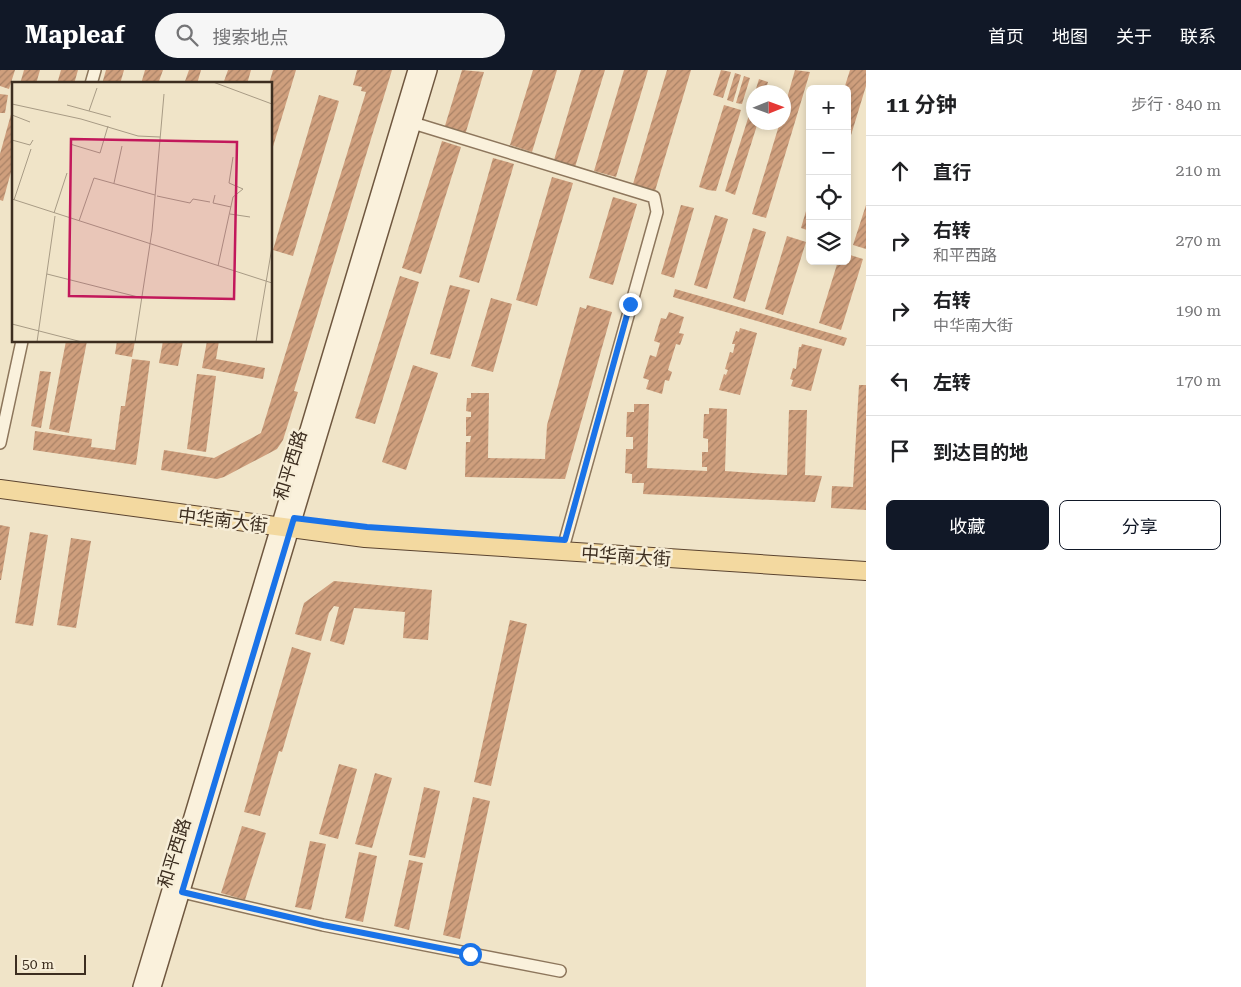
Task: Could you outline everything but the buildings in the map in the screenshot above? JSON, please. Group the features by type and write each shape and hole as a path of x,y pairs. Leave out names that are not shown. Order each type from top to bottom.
{"main road":[{"name":"和平西路","path":"153,987 182,892 416,70"},
{"name":"和平西路","path":"141,987 429,70"},
{"name":"中华南大街","path":"0,478 286,522 375,539 866,571"},
{"name":"中华南大街","path":"0,489 286,522 866,559"}],"street":[{"path":"413,123 654,197 657,212 565,540"},
{"path":"0,443 22,342"},
{"path":"182,892 323,925 560,972"}],"route":[{"path":"470,954 323,925 182,892 294,518 367,527 565,540 627,322 630,304"}]}
